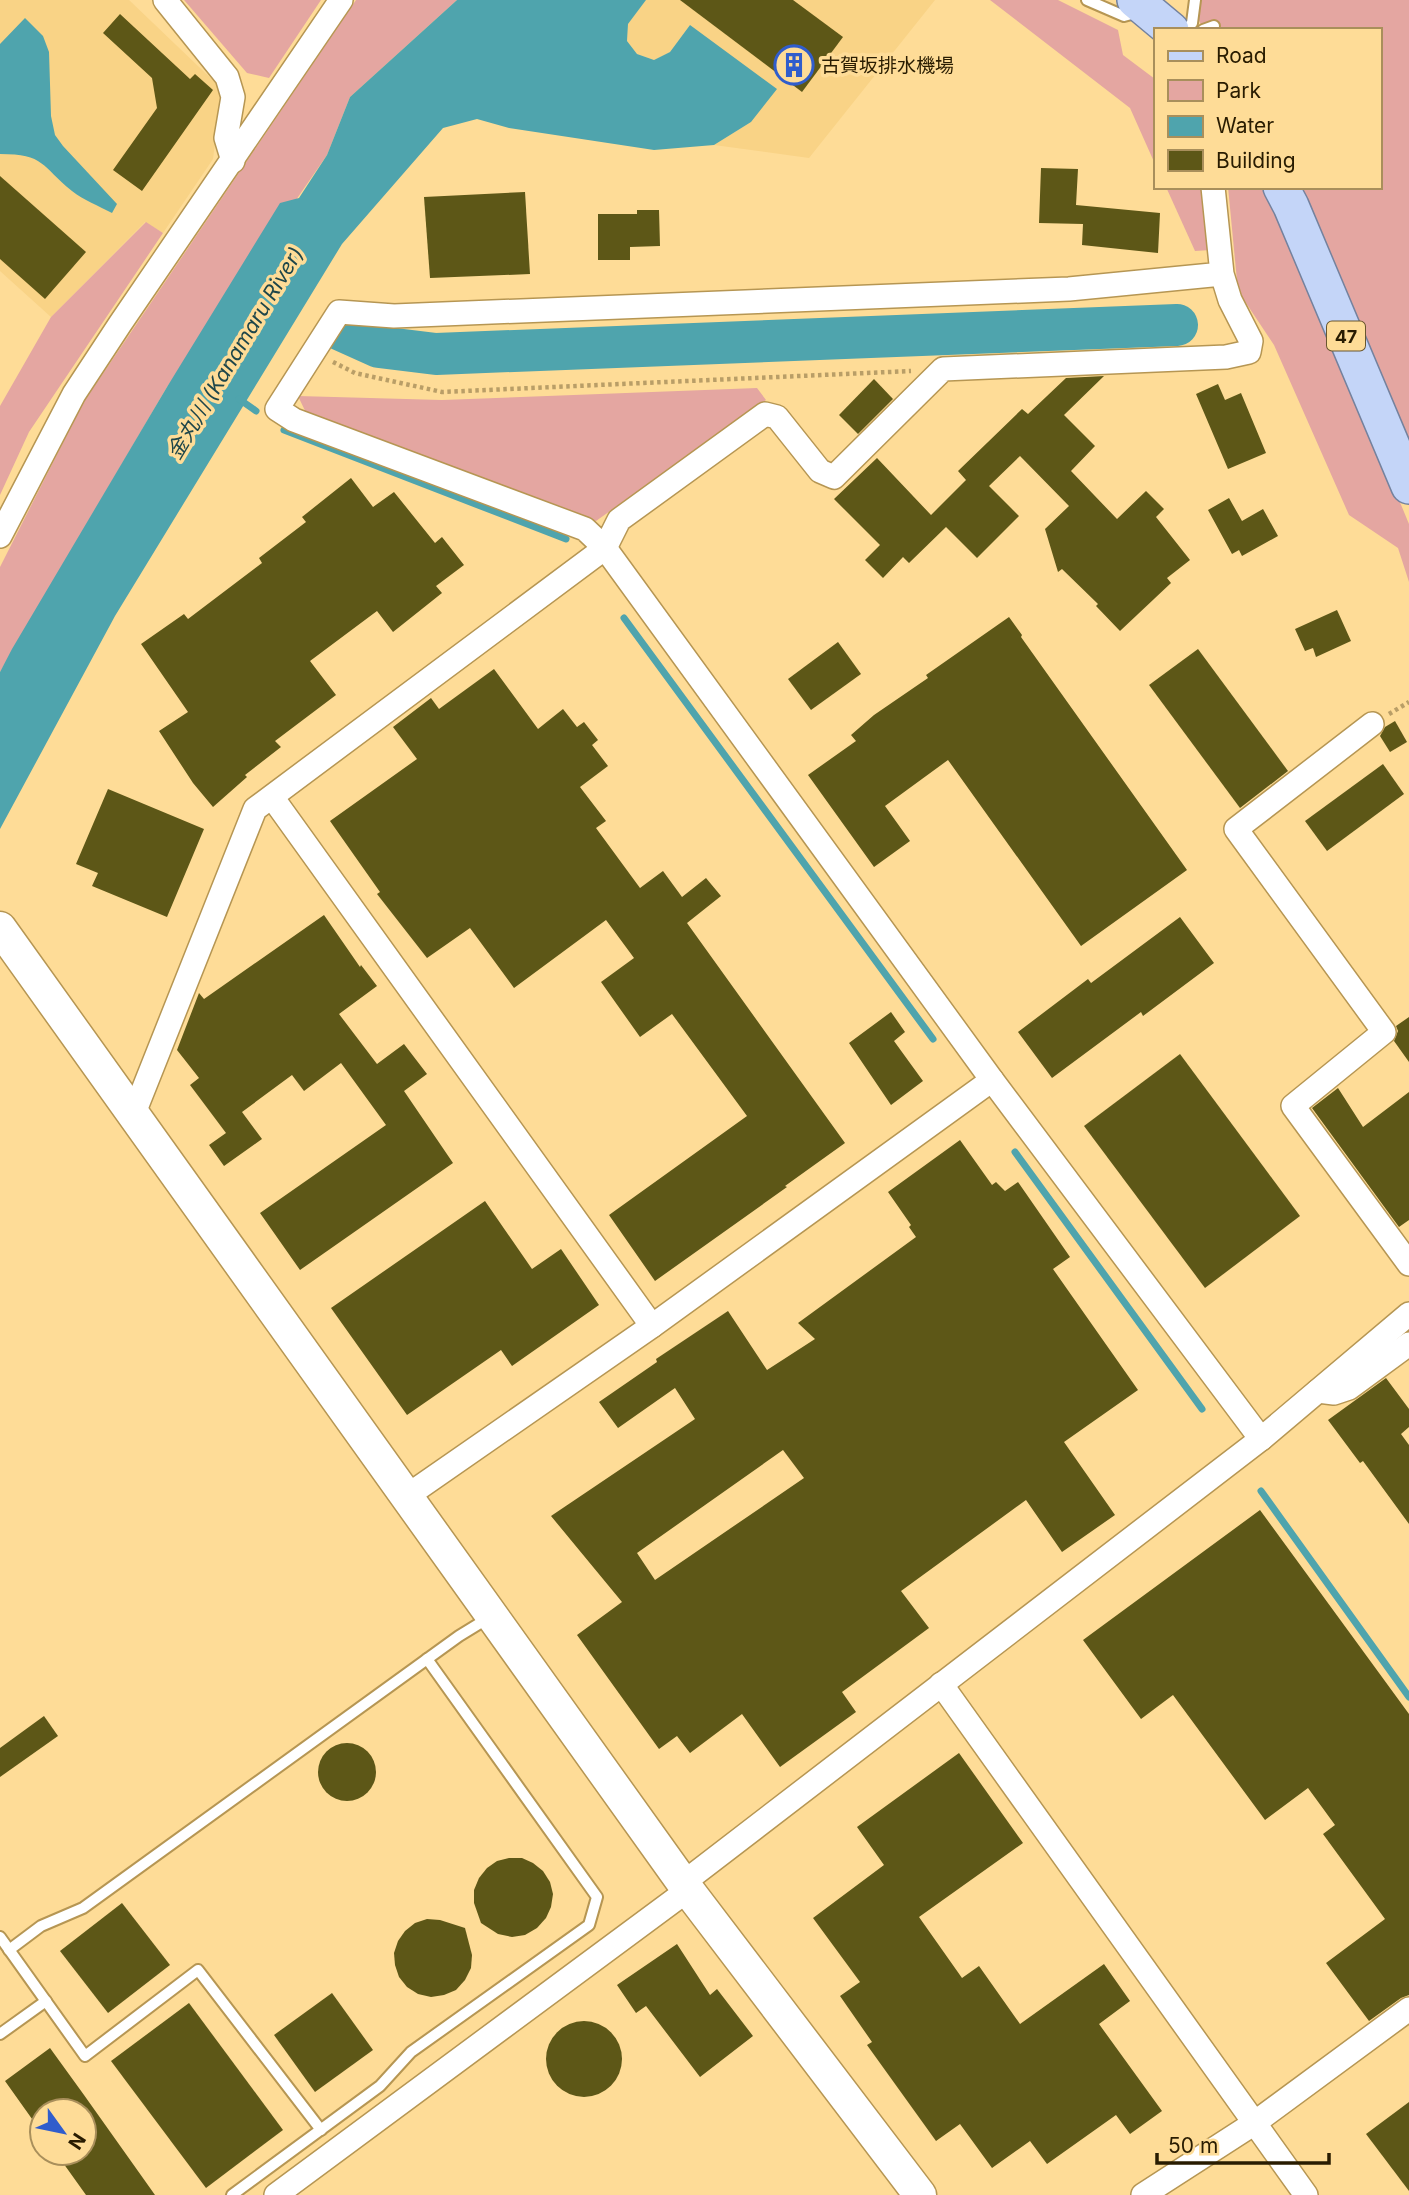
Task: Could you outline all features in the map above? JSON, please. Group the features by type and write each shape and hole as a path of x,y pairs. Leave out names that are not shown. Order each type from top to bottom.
{"main road":[{"name":"47","path":"1282,189 1292,206 1409,486"}],"street":[{"path":"165,0 227,77 233,97 226,138 233,161"},
{"path":"0,536 74,394 341,0"},
{"path":"134,1113 255,809 605,548 619,520 765,414 777,417 820,471 834,477 943,369 1226,357 1249,352 1251,341 1230,300 1222,274 1213,189"},
{"path":"1222,274 1069,289 394,316 339,312 277,409 294,420 585,529 605,548 992,1080 1261,1439"},
{"path":"1372,724 1236,830 1384,1032 1293,1105 1409,1264"},
{"path":"272,797 652,1326"},
{"path":"0,928 686,1887 920,2195"},
{"path":"407,1496 652,1326 992,1080"},
{"path":"275,2195 686,1887 941,1684 1261,1439 1409,1314"},
{"path":"1318,1391 1334,1394 1349,1388 1409,1344"},
{"path":"941,1684 1306,2195"},
{"path":"1143,2195 1253,2124 1409,2009"}],"lane":[{"path":"1087,0 1124,16 1152,13"},
{"path":"1188,28 1192,23 1195,0"},
{"path":"1208,28 1214,26"},
{"path":"9,1950 41,1926 83,1908 492,1615"},
{"path":"232,2195 380,2086 411,2052 589,1925 597,1897 428,1659"},
{"path":"0,1937 85,2056 198,1970 321,2130"},
{"path":"0,2034 46,2001"}],"path":[{"path":"314,351 355,373 442,392 943,369"}],"shaded area":[{"path":"0,0 129,0 222,89 213,159 163,233 145,222 51,317 0,271"},
{"path":"646,0 935,0 809,158 714,145 751,122 690,25 670,52 654,60 637,54 627,41 628,24"}],"green space":[{"path":"184,0 321,0 269,78 247,73"},
{"path":"356,0 457,0 350,97 327,155 167,387 0,672 0,567 83,403"},
{"path":"990,0 1058,0 1118,30 1123,55 1154,78 1154,162 1130,108"},
{"path":"1188,0 1409,0 1409,440 1298,189 1381,189 1381,28 1203,28"},
{"path":"1167,189 1203,189 1211,250 1195,251"},
{"path":"1228,189 1262,189 1280,213 1409,524 1409,582 1398,548 1349,515 1274,345 1238,291"},
{"path":"146,222 163,233 29,432 0,495 0,406 51,317"},
{"path":"757,388 766,400 596,521 308,417 298,396 442,400"}],"water":[{"name":"金丸川 (Kanamaru River)","path":"457,0 646,0 628,24 627,41 637,54 654,60 670,52 690,25 777,89 751,122 714,145 654,150 509,128 477,119 443,128 342,244 115,616 0,829 0,672 12,649 280,203 299,198 327,155 350,97"},
{"path":"25,18 43,36 49,52 51,116 55,135 117,204 112,213 76,194 34,159 0,154 0,44"}],"building":[{"name":"古賀坂排水機場","path":"680,0 793,0 843,37 802,92"},
{"path":"120,14 190,79 195,74 213,90 142,191 113,170 157,108 152,78 103,33"},
{"path":"1041,168 1078,169 1076,205 1160,213 1158,253 1082,245 1083,224 1039,223"},
{"path":"0,176 86,252 45,299 0,259"},
{"path":"525,192 530,274 430,278 424,197"},
{"path":"637,210 659,210 660,246 630,247 630,260 598,260 598,214 637,214"},
{"path":"1104,376 1064,415 1095,446 1071,471 1117,519 1146,491 1164,509 1156,517 1190,560 1167,578 1171,583 1120,631 1096,606 1098,604 1062,569 1058,572 1045,529 1069,506 1020,456 989,486 1019,516 977,558 946,527 909,563 903,557 883,578 865,560 880,545 834,499 877,458 931,515 966,480 958,471 1022,409 1028,414 1066,378"},
{"path":"874,379 893,399 858,434 839,415"},
{"path":"1218,384 1225,400 1241,393 1266,453 1228,469 1196,394"},
{"path":"351,478 373,507 394,492 435,543 442,537 464,565 436,586 442,593 393,632 377,611 310,661 336,695 275,741 281,747 245,775 247,777 213,807 193,783 159,731 188,712 141,644 184,614 188,619 262,563 259,558 306,522 302,517"},
{"path":"1229,498 1242,521 1263,509 1278,536 1242,556 1239,550 1232,554 1208,510"},
{"path":"1337,610 1351,641 1316,657 1313,648 1305,651 1295,629"},
{"path":"1009,617 1187,870 1081,946 948,760 885,806 910,841 874,867 808,775 856,741 851,735 874,715"},
{"path":"838,642 861,674 811,710 788,679"},
{"path":"1198,649 1288,771 1240,808 1149,685"},
{"path":"494,669 538,729 563,709 577,727 584,722 598,740 592,745 608,766 580,787 606,821 596,828 640,888 663,871 682,897 706,878 721,896 687,923 845,1143 655,1281 609,1215 747,1116 672,1014 640,1037 601,982 634,958 606,920 514,988 470,928 427,958 377,894 380,892 330,821 417,759 393,727 431,698 439,709"},
{"path":"1395,721 1407,742 1390,752 1380,736 1385,727"},
{"path":"1383,764 1404,794 1327,851 1305,821"},
{"path":"108,789 204,829 167,917 92,886 98,873 76,864"},
{"path":"324,915 360,967 361,965 377,986 339,1014 377,1064 404,1044 427,1074 404,1091 453,1163 300,1270 260,1213 386,1125 341,1063 304,1091 292,1075 242,1112 262,1139 224,1166 209,1145 226,1133 190,1085 199,1078 177,1050 199,993 204,999"},
{"path":"1180,917 1214,963 1143,1016 1141,1012 1052,1078 1018,1032 1088,979 1091,983"},
{"path":"891,1012 905,1032 894,1041 923,1081 891,1105 849,1043"},
{"path":"1409,1017 1409,1062 1394,1041 1398,1031 1396,1026"},
{"path":"1180,1054 1300,1216 1205,1288 1084,1126"},
{"path":"1338,1088 1363,1127 1409,1092 1409,1220 1399,1227 1312,1108"},
{"path":"960,1140 992,1185 996,1182 1005,1191 1018,1182 1070,1257 1053,1269 1138,1390 1064,1442 1115,1515 1062,1552 1026,1500 901,1591 929,1628 842,1692 856,1712 780,1767 742,1714 690,1753 677,1736 659,1749 577,1635 622,1602 551,1516 695,1419 675,1388 618,1428 599,1402 657,1362 656,1359 728,1311 767,1370 815,1339 798,1323 916,1237 888,1192","holes":["783,1450 804,1478 655,1580 637,1553"]},
{"path":"485,1201 532,1269 561,1249 599,1305 512,1366 501,1350 407,1415 331,1308"},
{"path":"1386,1378 1409,1409 1409,1427 1401,1434 1409,1445 1409,1524 1363,1461 1360,1463 1328,1420"},
{"path":"1260,1510 1409,1714 1409,1995 1369,2021 1326,1963 1385,1919 1323,1834 1335,1825 1308,1788 1265,1820 1173,1695 1141,1719 1083,1640"},
{"path":"44,1716 58,1736 0,1777 0,1748"},
{"path":"347,1743 363,1748 371,1756 376,1772 371,1788 363,1796 347,1801 331,1796 323,1788 318,1772 323,1756 331,1748"},
{"path":"959,1753 1023,1843 919,1917 962,1978 979,1966 1020,2024 1104,1964 1130,2001 1099,2024 1162,2111 1130,2134 1116,2115 1047,2164 1030,2141 992,2168 960,2124 936,2141 867,2045 872,2042 840,1996 860,1982 813,1918 884,1865 857,1827"},
{"path":"522,1858 543,1871 553,1894 546,1918 537,1928 525,1935 512,1937 498,1934 481,1923 474,1903 474,1890 479,1878 497,1861"},
{"path":"122,1903 170,1965 108,2013 60,1951"},
{"path":"427,1919 465,1928 472,1955 471,1968 456,1990 431,1997 418,1994 407,1987 399,1977 394,1953 405,1931 415,1923"},
{"path":"677,1944 710,1995 717,1989 753,2036 700,2077 646,2006 636,2013 617,1985"},
{"path":"332,1993 373,2050 315,2092 274,2035"},
{"path":"189,2003 283,2130 206,2188 111,2061"},
{"path":"577,2021 591,2021 605,2027 616,2038 622,2059 619,2074 611,2086 591,2097 577,2097 563,2091 552,2080 546,2066 546,2052 552,2038 563,2027"},
{"path":"50,2048 85,2097 28,2097 28,2113 5,2081"},
{"path":"1409,2102 1409,2191 1366,2134"},
{"path":"98,2115 155,2195 86,2195 66,2167 98,2167"}],"waterway":[{"path":"339,329 379,347 436,354 1177,325"},
{"path":"239,399 256,411"},
{"path":"284,430 566,539"},
{"path":"624,618 933,1039"},
{"path":"1015,1152 1202,1409"},
{"path":"1261,1491 1409,1697"}],"place":[{"name":"古賀坂排水機場","path":"794,65"}]}
